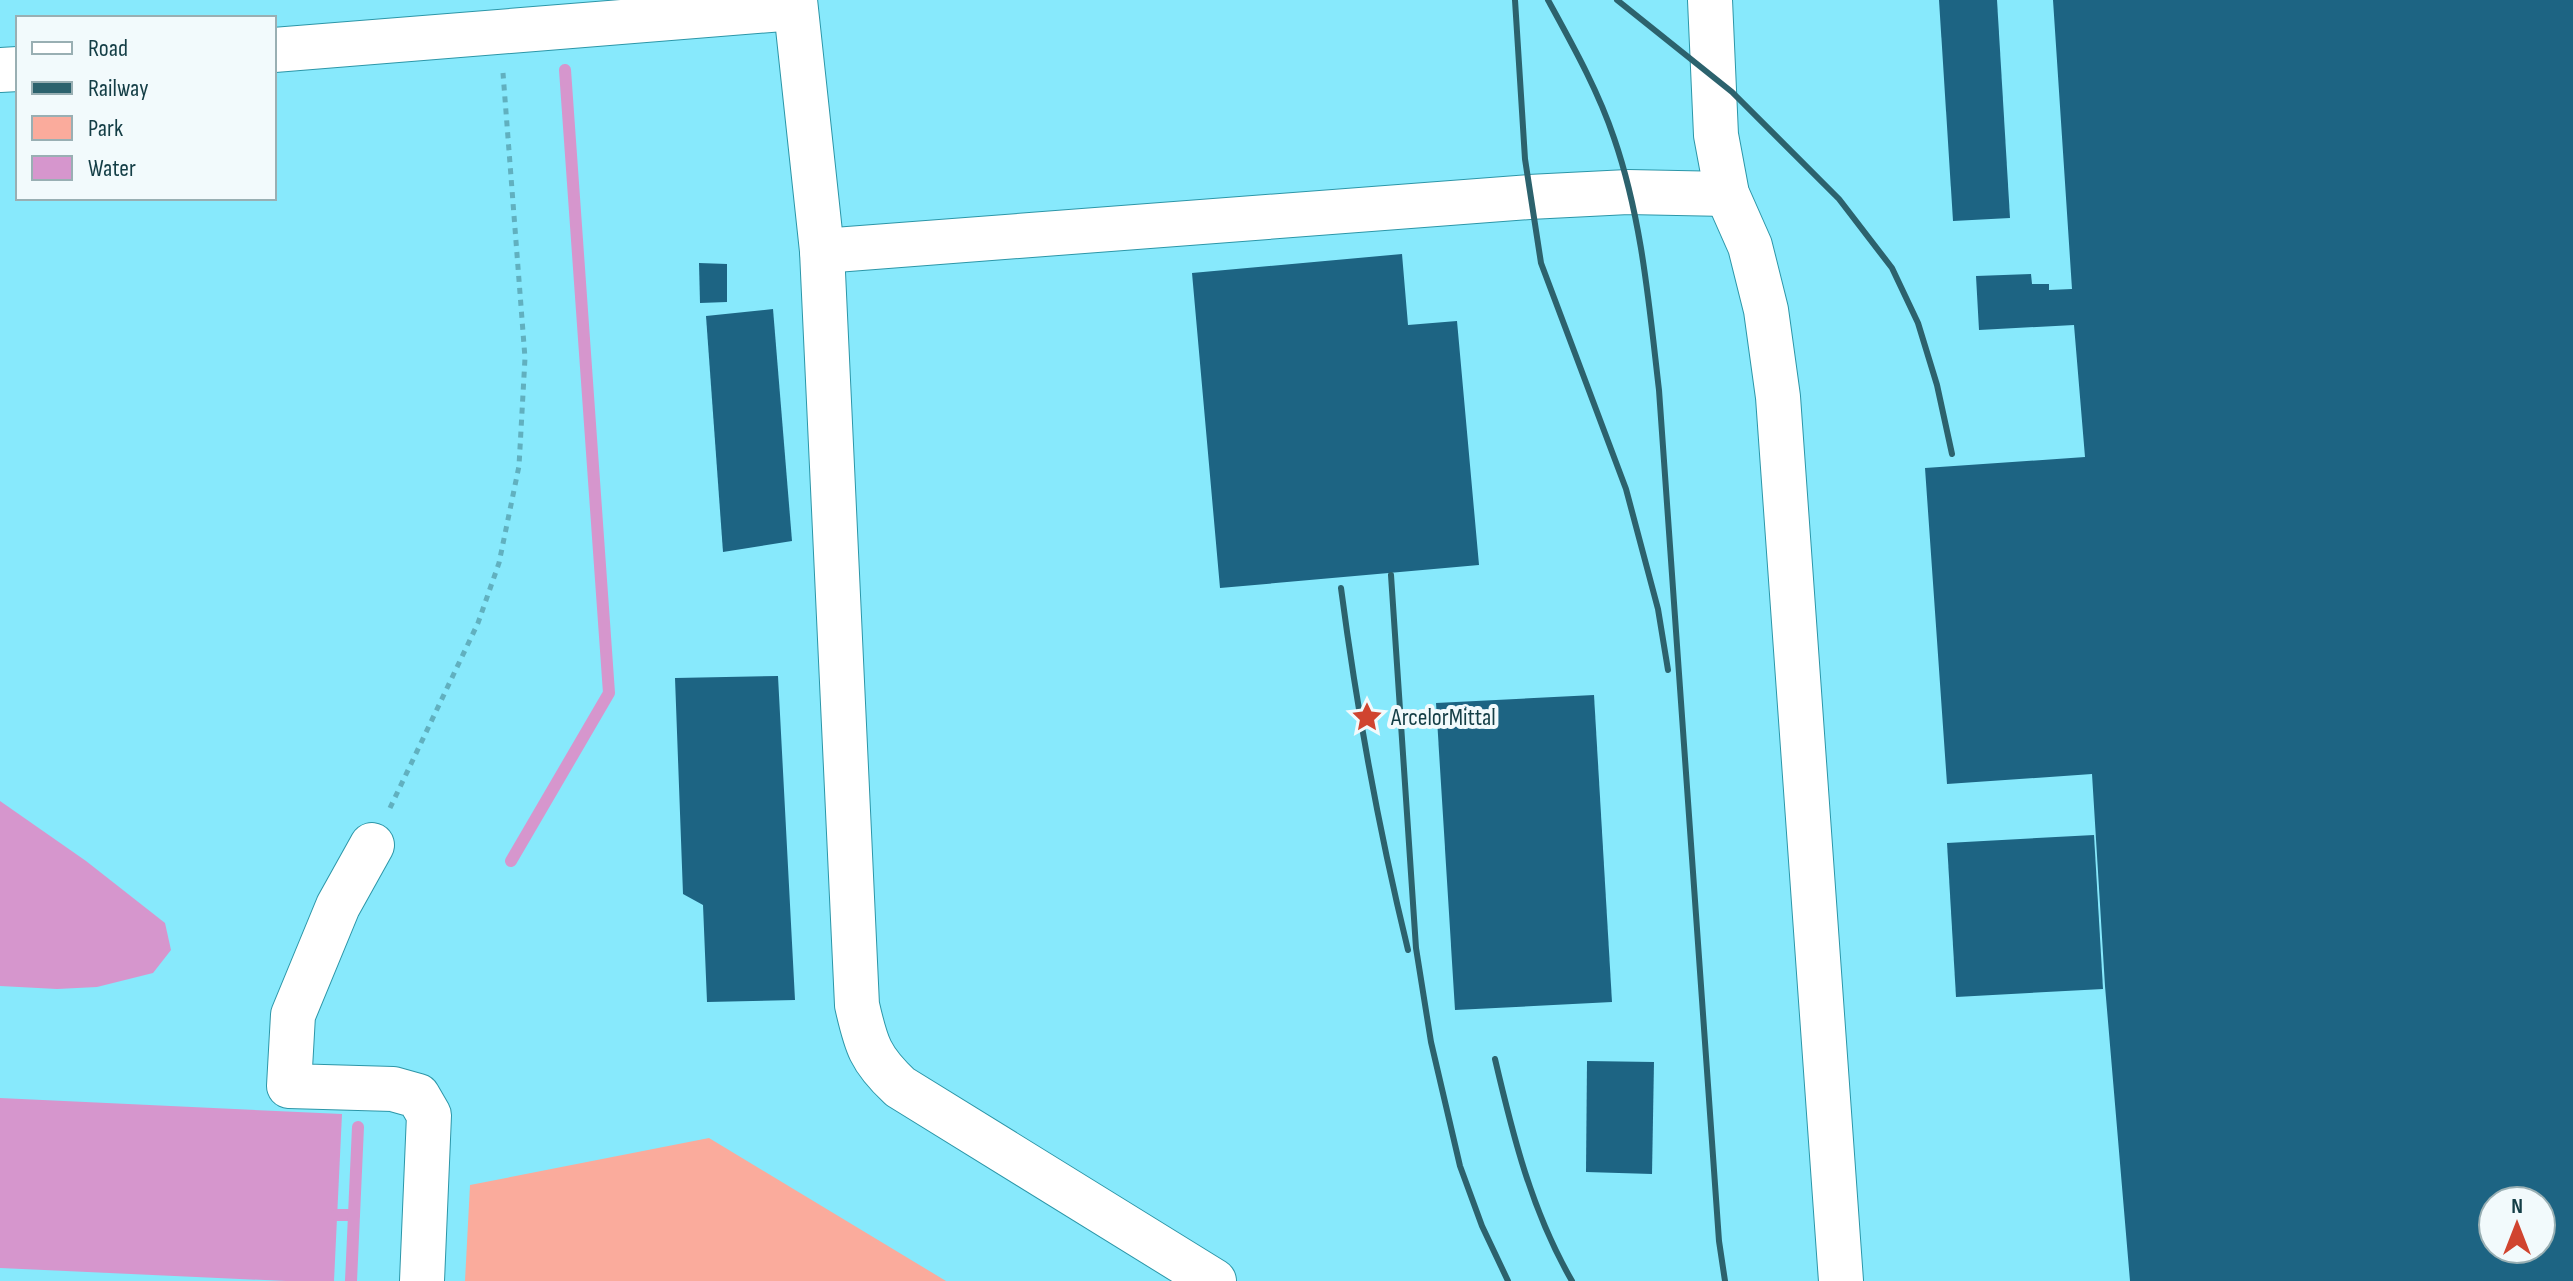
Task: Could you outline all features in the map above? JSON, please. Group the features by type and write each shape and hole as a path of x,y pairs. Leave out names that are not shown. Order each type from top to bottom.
{"lane":[{"path":"1710,0 1716,135 1727,194 1750,246 1766,310 1778,397 1841,1281"},
{"path":"276,50 500,34 795,4 822,251 857,1005 865,1042 880,1069 900,1087 1214,1281"},
{"path":"822,251 1529,197 1628,192 1727,194"},
{"path":"372,845 338,906 293,1015 289,1086 393,1089 418,1096 429,1115 422,1281"}],"path":[{"path":"372,845 478,623 499,563 519,466 525,358 500,34"}],"green space":[{"path":"709,1138 946,1281 465,1281 470,1185"}],"water":[{"path":"0,801 86,861 165,923 171,950 153,973 97,987 57,989 0,986"},
{"path":"0,1098 342,1114 334,1281 0,1268"}],"building":[{"path":"1939,0 1997,0 2010,218 1953,221"},
{"path":"2053,0 2573,0 2573,1281 2130,1281 2105,986 2092,774 1947,784 1925,468 2085,457 2074,325 1979,330 1976,276 2031,274 2032,284 2049,284 2049,290 2072,289"},
{"path":"1402,254 1408,325 1457,321 1479,565 1220,588 1192,273"},
{"path":"699,263 727,264 727,302 700,303"},
{"path":"773,309 792,541 723,552 706,316"},
{"path":"778,676 795,1000 707,1002 703,905 683,894 675,678"},
{"path":"1594,695 1612,1002 1455,1010 1436,703"},
{"path":"2094,835 2103,989 1956,997 1947,843"},
{"path":"1587,1061 1654,1062 1652,1174 1586,1172"}],"waterway":[{"path":"511,861 609,693 565,70"},
{"path":"351,1281 358,1127"},
{"path":"337,1215 354,1215"}],"railway":[{"path":"1515,0 1525,159 1541,263 1626,489 1658,609 1668,670"},
{"path":"1548,0 1608,120 1624,169 1648,294 1659,390 1719,1241 1725,1281"},
{"path":"1617,0 1732,92 1839,199 1892,268 1918,323 1937,385 1952,454"},
{"path":"1391,575 1416,948 1431,1042 1460,1166 1482,1226 1508,1281"},
{"path":"1341,588 1370,770 1408,950"},
{"path":"1495,1059 1535,1201 1572,1281"}],"place":[{"name":"ArcelorMittal","path":"1367,717"}]}
